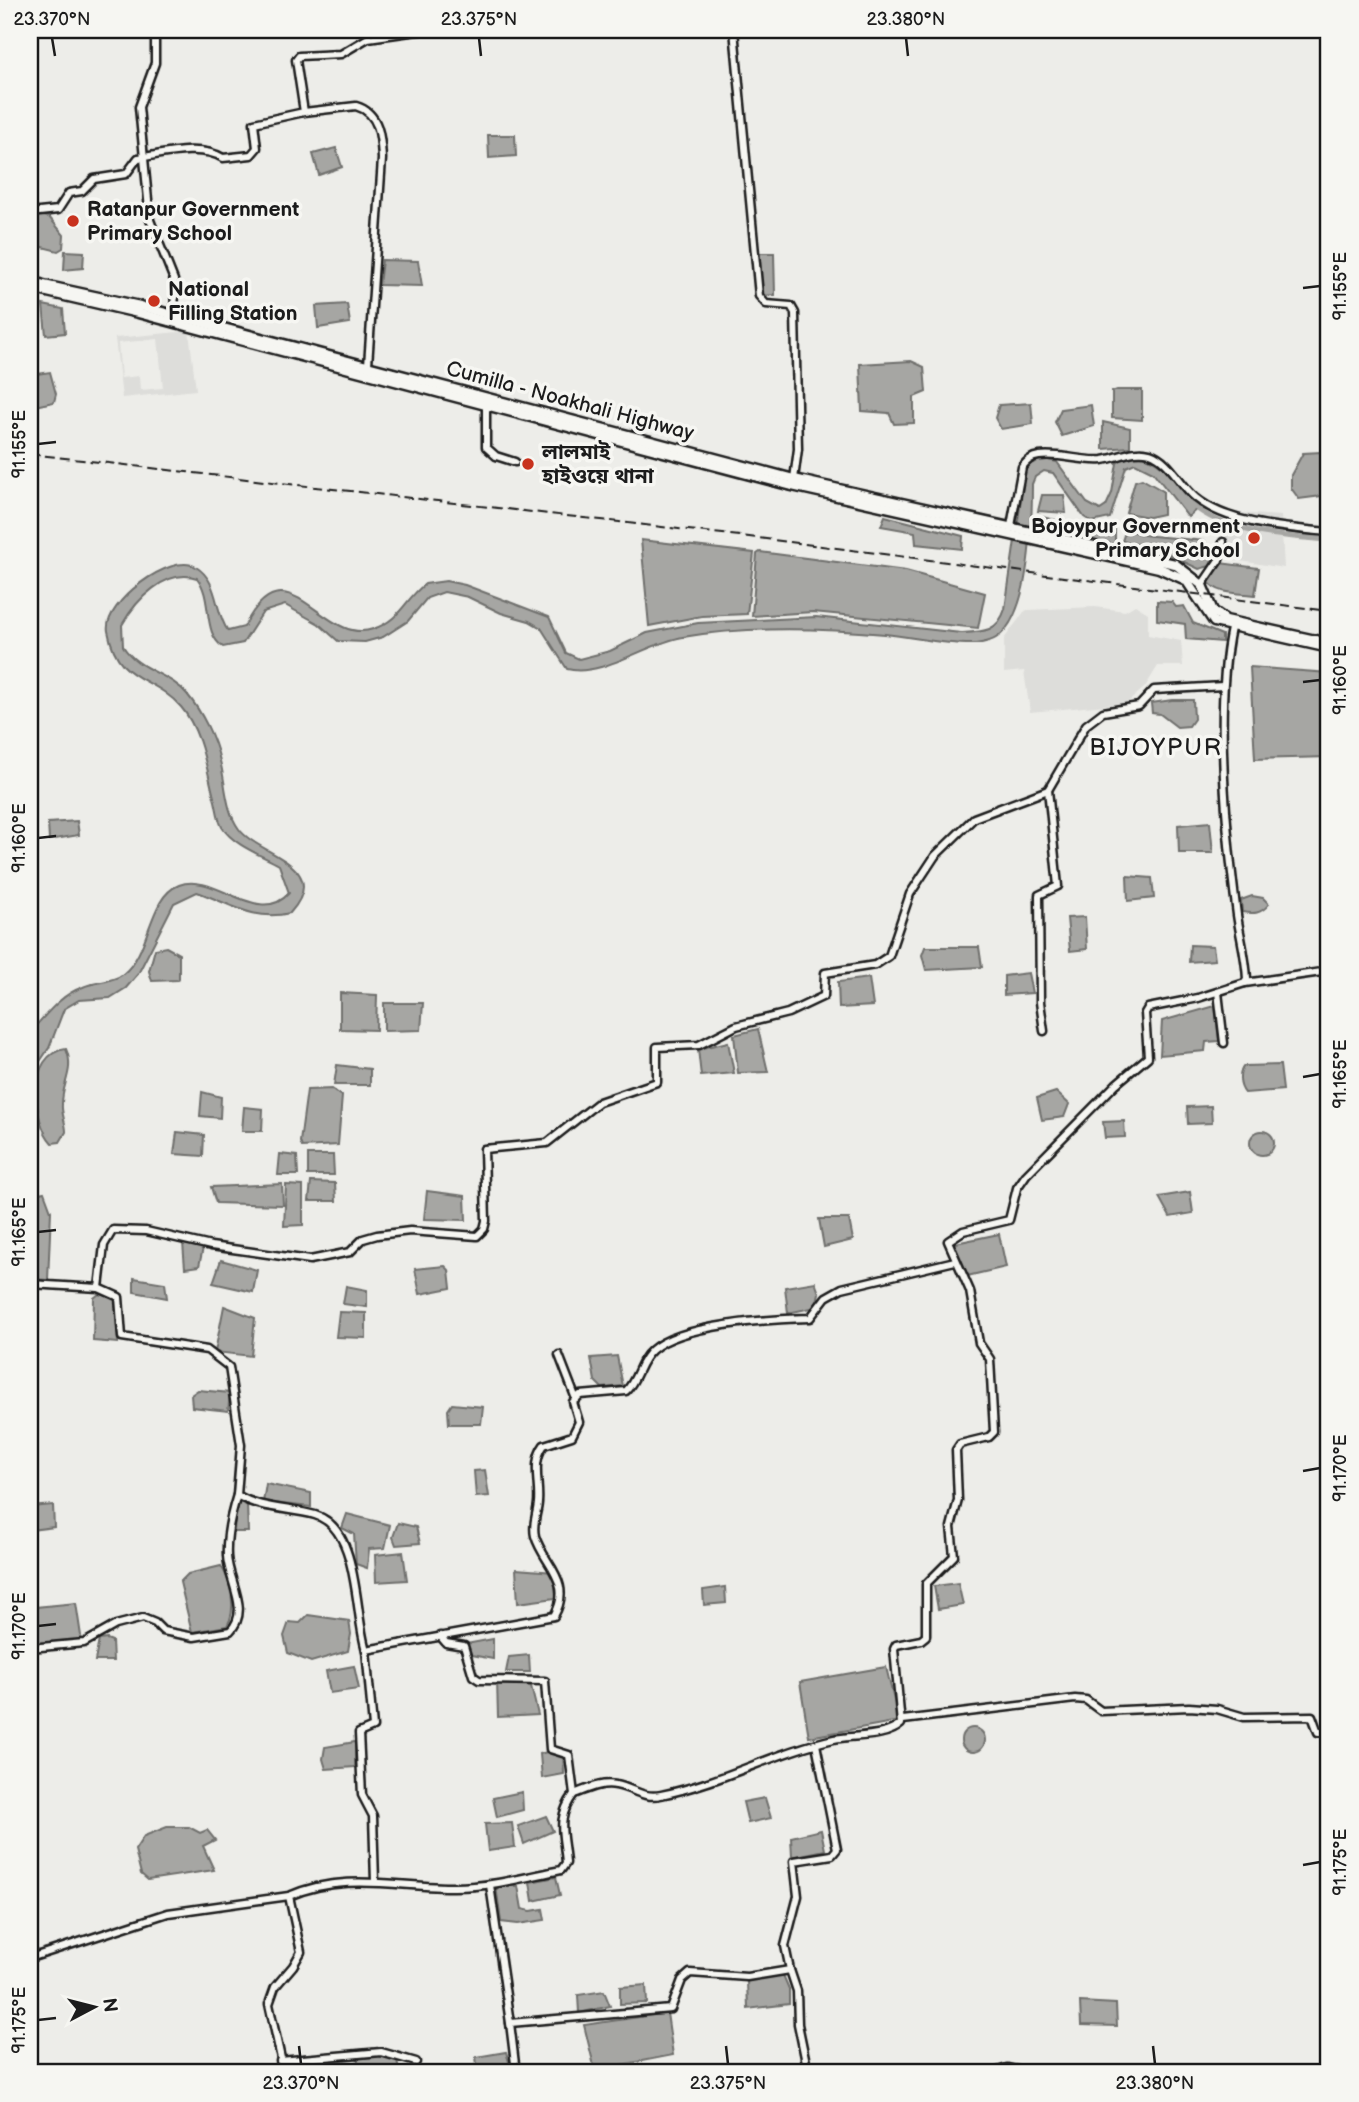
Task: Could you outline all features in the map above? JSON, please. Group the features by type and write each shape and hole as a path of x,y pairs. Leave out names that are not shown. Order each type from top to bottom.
{"main road":[{"name":"Cumilla - Noakhali Highway","path":"34,286 175,316 368,365 729,465 1100,551"},
{"path":"34,286 729,465 1010,531"},
{"path":"1100,551 1175,564 1202,585 1213,611 1228,624 1329,648"},
{"path":"1100,551 1178,575 1192,587 1207,615 1214,622 1329,643"}],"street":[{"path":"155,30 155,64 139,107 150,220 174,280 175,316"},
{"path":"304,112 297,58 341,54 368,38 425,30"},
{"path":"734,30 759,296 766,304 791,306 795,313 798,449 794,479"},
{"path":"30,213 58,210 66,196 83,191 88,182 126,174 136,159 205,151 223,158 251,155 257,148 254,123 304,112 356,106 363,108 380,129 382,159 368,365"},
{"path":"486,403 486,447 496,456 515,462"},
{"path":"1010,531 1022,467 1028,460 1042,455 1103,460 1136,452 1150,453 1163,461 1195,497 1214,509 1249,520 1329,532"},
{"path":"1202,585 1219,560 1223,542"},
{"path":"1228,624 1223,686 1226,790 1245,983"},
{"path":"1044,1031 1040,1002 1039,895 1058,886 1048,790 1086,725 1095,717 1139,706 1154,691 1223,686"},
{"path":"99,1288 104,1245 113,1230 146,1231 211,1247 310,1261 350,1252 363,1239 377,1235 410,1231 477,1236 484,1229 486,1221 484,1149 547,1143 598,1102 658,1082 657,1047 699,1045 736,1026 812,1004 824,996 825,973 875,965 883,961 893,948 909,894 935,856 974,818 1048,790"},
{"path":"903,1720 894,1649 926,1636 926,1584 954,1556 951,1527 958,1500 956,1450 960,1444 989,1437 994,1432 990,1359 979,1343 970,1291 948,1248 949,1239 963,1231 1009,1220 1017,1188 1026,1175 1116,1084 1148,1057 1146,1010 1245,983 1329,971"},
{"path":"1218,992 1224,1043"},
{"path":"366,1650 533,1621 556,1614 559,1577 538,1543 534,1526 538,1504 537,1458 544,1445 568,1438 575,1433 579,1422 573,1402 580,1395 626,1391 642,1359 656,1346 671,1340 764,1320 810,1318 826,1297 842,1288 956,1261"},
{"path":"30,1284 99,1288 118,1295 122,1337 207,1350 229,1367 241,1446 237,1495 227,1557 239,1606 236,1623 230,1631 194,1637 163,1631 155,1623 143,1618 116,1625 84,1643 30,1648"},
{"path":"559,1355 576,1399"},
{"path":"237,1495 249,1501 315,1515 334,1525 351,1567 366,1650 373,1727 359,1733 362,1795 373,1816 375,1882"},
{"path":"440,1636 446,1643 464,1646 473,1676 480,1680 545,1681 550,1749 569,1755 574,1794"},
{"path":"30,1958 168,1913 289,1896 338,1882 456,1887 490,1885 564,1867 562,1811 574,1794 609,1784 619,1785 639,1795 661,1795 732,1776 750,1766 817,1744 890,1730 903,1720 1075,1699 1086,1700 1101,1711 1189,1707 1217,1709 1244,1717 1312,1716 1318,1732 1329,1732"},
{"path":"808,2072 798,2024 797,1991 785,1946 798,1896 794,1861 832,1856 837,1849 817,1744"},
{"path":"490,1885 516,2072"},
{"path":"284,2072 269,2004 275,1987 293,1966 301,1947 294,1927 289,1896"},
{"path":"510,2023 671,2009 682,1980 690,1973 747,1977 790,1970"},
{"path":"280,2061 381,2052 416,2062"},
{"path":"995,2072 1007,2068 1026,2072"},
{"path":"846,2072 852,2072"}],"shaded area":[{"path":"488,135 515,135 516,156 489,158"},
{"path":"336,148 342,167 319,175 313,154"},
{"path":"30,214 49,217 64,235 63,248 58,251 30,244"},
{"path":"65,251 84,252 83,268 64,270"},
{"path":"757,253 774,253 775,295 760,296"},
{"path":"382,260 418,261 422,286 379,285"},
{"path":"347,304 350,323 318,328 316,306"},
{"path":"43,305 63,309 65,333 46,335"},
{"path":"189,331 196,390 122,398 115,338","holes":["158,339 163,388 140,390 139,376 121,378 118,343"]},
{"path":"911,361 924,367 926,392 914,397 914,423 894,424 889,413 862,411 860,364"},
{"path":"50,372 56,394 54,402 30,407 30,375"},
{"path":"1142,390 1142,420 1112,418 1112,392"},
{"path":"1031,403 1033,424 1001,429 995,418 999,405"},
{"path":"1091,405 1094,426 1062,436 1055,422 1061,409"},
{"path":"1103,422 1130,428 1130,447 1103,449"},
{"path":"1303,453 1329,454 1329,495 1299,499 1291,488 1291,475"},
{"path":"1138,455 1165,469 1201,505 1188,517 1153,472 1135,463 1126,467 1110,518 1092,522 1084,517 1053,473 1044,471 1035,477 1032,484 1027,567 1016,610 1008,627 996,638 975,644 835,630 733,631 669,640 594,669 567,669 541,628 468,597 444,592 427,598 408,621 383,637 365,642 338,641 319,624 285,605 263,612 243,643 223,647 212,633 205,595 197,578 185,576 163,582 153,588 128,615 122,625 123,646 137,661 172,681 193,701 215,743 234,822 248,838 298,872 303,883 301,897 290,913 277,915 242,910 197,892 174,903 138,974 126,988 110,998 79,1000 64,1009 49,1048 30,1076 31,1031 54,1006 75,990 123,974 139,952 155,913 169,891 179,885 207,885 264,905 277,902 289,893 279,865 240,844 222,827 203,752 194,728 181,707 170,696 128,670 113,648 108,631 109,620 116,607 156,573 171,566 185,564 196,567 213,588 228,631 244,627 260,603 275,594 290,595 337,624 355,631 373,629 396,615 425,584 446,581 465,585 549,617 566,653 579,659 610,651 647,633 698,623 816,617 961,633 976,632 994,626 1005,609 1027,467 1042,459 1057,462 1087,503 1100,510 1106,506 1112,493 1117,463 1125,457"},
{"path":"1142,479 1163,491 1163,514 1149,517 1126,513 1135,481"},
{"path":"1042,495 1064,495 1066,513 1038,511"},
{"name":"Bojoypur Government Primary School","path":"1223,512 1281,516 1284,568 1228,559"},
{"path":"885,516 963,536 962,549 916,544 915,532 881,526"},
{"path":"1042,517 1068,523 1077,536 1091,536 1095,526 1115,529 1115,551 1040,528"},
{"path":"1126,529 1143,535 1205,541 1213,557 1210,566 1199,569 1157,549 1122,541"},
{"path":"641,540 754,553 747,614 702,616 649,626"},
{"path":"760,552 906,571 985,593 978,628 813,612 752,616 757,554"},
{"path":"1220,563 1259,568 1255,595 1229,592 1212,586 1208,581"},
{"path":"1157,601 1172,602 1176,607 1184,606 1193,623 1222,635 1222,642 1186,639 1185,624 1157,620"},
{"path":"1135,605 1148,613 1148,635 1181,641 1183,666 1158,666 1145,687 1127,703 1030,712 1024,671 1004,673 1004,639 1024,612 1095,607 1125,611"},
{"path":"1250,667 1329,673 1329,757 1255,759"},
{"path":"1193,700 1194,719 1189,726 1177,727 1160,714 1152,713 1151,703"},
{"path":"77,821 79,835 49,840 48,823"},
{"path":"1210,822 1213,853 1179,853 1178,825"},
{"path":"1127,876 1152,878 1154,898 1128,901"},
{"path":"1252,896 1263,898 1269,904 1257,912 1242,912 1241,900"},
{"path":"1085,917 1087,949 1070,951 1067,918"},
{"path":"1190,945 1213,946 1215,960 1189,962"},
{"path":"166,947 179,954 179,978 152,981 149,971 155,949"},
{"path":"925,947 979,947 982,967 926,970 922,955"},
{"path":"1028,973 1032,993 1004,995 1004,976"},
{"path":"869,978 873,1006 839,1008 838,982"},
{"path":"340,993 377,995 376,1030 340,1029"},
{"path":"384,1003 423,1003 421,1030 384,1031"},
{"path":"1215,1006 1219,1041 1206,1042 1205,1051 1160,1055 1162,1021"},
{"path":"758,1029 768,1072 738,1073 734,1035"},
{"path":"728,1042 734,1073 701,1076 698,1049"},
{"path":"66,1049 69,1070 62,1107 66,1132 60,1142 52,1143 40,1120 36,1090 44,1062 53,1053"},
{"path":"337,1065 370,1069 370,1085 334,1085"},
{"path":"1280,1065 1283,1090 1245,1093 1240,1079 1244,1066"},
{"path":"332,1089 342,1096 338,1145 302,1147 300,1142 307,1090"},
{"path":"202,1092 221,1097 220,1118 200,1116"},
{"path":"1056,1092 1069,1104 1064,1117 1042,1120 1037,1098"},
{"path":"1211,1106 1212,1123 1188,1124 1187,1107"},
{"path":"244,1107 263,1109 262,1131 242,1131"},
{"path":"30,1108 38,1158 30,1186"},
{"path":"1124,1121 1125,1137 1105,1138 1103,1122"},
{"path":"1262,1131 1270,1135 1274,1143 1270,1151 1262,1155 1254,1151 1250,1143 1254,1135"},
{"path":"177,1132 204,1135 203,1156 174,1154"},
{"path":"280,1154 297,1156 298,1175 278,1175"},
{"path":"308,1155 333,1155 334,1175 308,1175"},
{"path":"311,1182 335,1183 336,1201 309,1201"},
{"path":"282,1184 283,1205 216,1203 211,1187"},
{"path":"286,1185 303,1186 303,1225 284,1226"},
{"path":"427,1191 465,1196 466,1220 424,1219"},
{"path":"44,1192 51,1211 48,1280 30,1279 30,1195"},
{"path":"1190,1192 1193,1213 1170,1217 1159,1197"},
{"path":"819,1219 849,1219 853,1240 824,1247"},
{"path":"999,1234 1006,1267 967,1276 951,1244"},
{"path":"183,1243 203,1248 199,1266 185,1268"},
{"path":"221,1260 257,1270 253,1292 213,1283"},
{"path":"445,1266 449,1270 451,1288 420,1294 415,1269"},
{"path":"134,1278 165,1283 167,1298 134,1292"},
{"path":"815,1282 819,1293 816,1307 788,1313 785,1287"},
{"path":"346,1286 367,1290 367,1307 343,1304"},
{"path":"99,1294 116,1298 118,1343 93,1341 94,1298"},
{"path":"224,1306 255,1318 251,1356 215,1352"},
{"path":"339,1312 366,1313 366,1338 336,1337"},
{"path":"617,1356 623,1386 602,1388 595,1381 591,1358"},
{"path":"198,1390 230,1393 228,1411 192,1407 191,1395"},
{"path":"452,1404 483,1407 481,1424 449,1424 448,1410"},
{"path":"485,1470 489,1496 476,1497 474,1471"},
{"path":"266,1484 311,1493 311,1507 263,1502"},
{"path":"236,1501 247,1504 248,1532 234,1532"},
{"path":"53,1505 54,1527 30,1530 30,1507"},
{"path":"347,1514 390,1525 385,1548 369,1549 367,1568 356,1564 354,1534 342,1528"},
{"path":"398,1523 416,1527 420,1543 396,1545 393,1537"},
{"path":"403,1552 407,1580 376,1582 375,1555"},
{"path":"221,1566 232,1596 232,1612 227,1626 192,1632 180,1582 188,1574"},
{"path":"516,1569 554,1572 556,1598 518,1603"},
{"path":"958,1583 963,1605 938,1609 934,1586"},
{"path":"725,1587 726,1603 704,1605 703,1590"},
{"path":"76,1603 81,1636 79,1641 37,1644 36,1607"},
{"path":"308,1615 349,1621 351,1634 348,1651 311,1662 288,1653 284,1636 289,1622 300,1623"},
{"path":"493,1639 493,1659 466,1654 466,1644"},
{"path":"99,1640 112,1641 113,1661 95,1661"},
{"path":"529,1655 530,1672 506,1672 509,1657"},
{"path":"354,1666 359,1689 330,1693 326,1671"},
{"path":"886,1667 899,1721 809,1737 800,1682"},
{"path":"497,1679 531,1686 538,1715 498,1717"},
{"path":"973,1728 981,1732 985,1740 981,1748 973,1752 965,1748 961,1740 965,1732"},
{"path":"355,1742 355,1767 326,1769 323,1759 325,1747"},
{"path":"553,1750 563,1753 564,1774 542,1778 540,1754"},
{"path":"522,1792 523,1810 497,1817 493,1798"},
{"path":"765,1798 771,1818 748,1823 743,1802"},
{"path":"546,1816 553,1831 524,1844 518,1826"},
{"path":"512,1823 515,1847 488,1851 485,1824"},
{"path":"167,1827 189,1827 200,1833 207,1830 215,1840 203,1846 214,1870 148,1880 141,1874 135,1850 144,1836"},
{"path":"821,1830 825,1850 792,1857 791,1837"},
{"path":"556,1877 560,1895 533,1901 530,1882"},
{"path":"496,1886 518,1886 522,1909 543,1909 545,1920 518,1924 501,1922"},
{"path":"783,1975 789,1989 789,2004 748,2009 747,1981"},
{"path":"646,1985 647,2003 620,2004 620,1987"},
{"path":"604,1991 610,2006 579,2013 578,1995"},
{"path":"1080,2002 1116,2004 1117,2026 1081,2025"},
{"path":"667,2013 673,2055 595,2070 584,2025"},
{"path":"506,2052 512,2072 478,2072 476,2057"},
{"path":"372,2053 397,2059 399,2072 360,2072 357,2057"}],"waterway":[{"path":"1192,505 1223,523 1240,528 1276,535 1329,540"}],"railway":[{"path":"30,454 766,539 1329,611"}],"place":[{"name":"Ratanpur Government Primary School","path":"73,221"},
{"name":"National Filling Station","path":"154,301"},
{"name":"লালমাই হাইওয়ে থানা","path":"528,464"},
{"name":"Bojoypur Government Primary School","path":"1254,538"}],"district":[{"name":"BIJOYPUR","path":"1156,747"}]}
